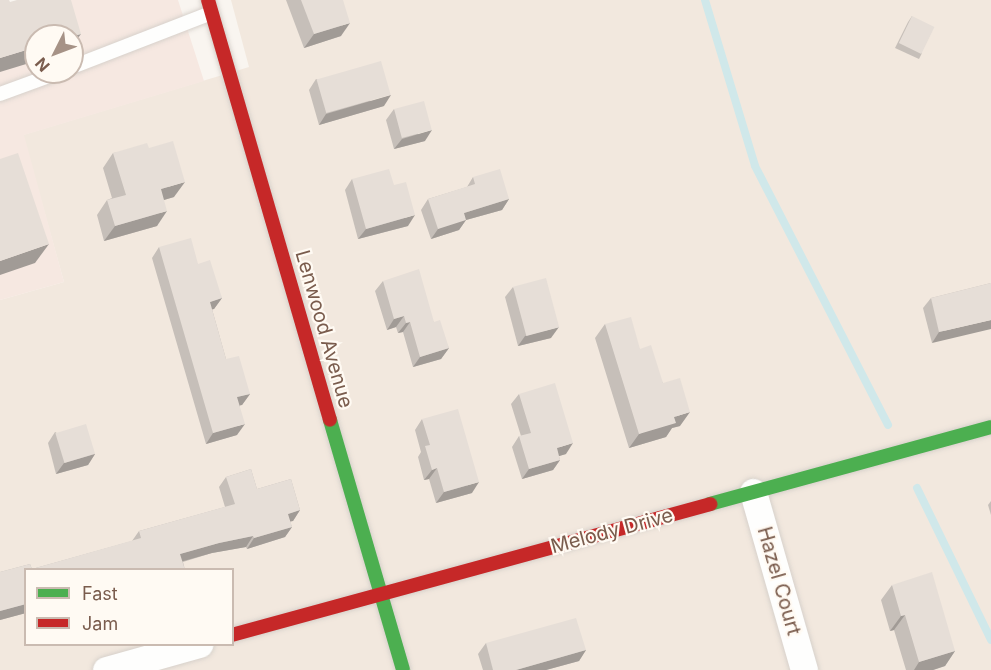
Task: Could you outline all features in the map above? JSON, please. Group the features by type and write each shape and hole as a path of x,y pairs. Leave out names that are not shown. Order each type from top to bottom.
{"street":[{"name":"Lenwood Avenue","path":"210,7 403,670"},
{"name":"Melody Drive","path":"234,634 991,427"},
{"name":"Hazel Court","path":"753,492 804,670"},
{"path":"106,670 195,646"}],"lane":[{"path":"84,62 210,7"},
{"path":"0,94 27,84"}],"shaded area":[{"path":"52,0 178,0 204,81 24,135 64,282 0,300 0,13"},
{"path":"231,0 991,0 991,670 0,670 0,300 64,282 23,135 249,67"}],"building":[{"path":"0,0 10,2 71,0 78,24 24,24 24,51 0,58"},
{"path":"301,0 343,0 350,23 314,34"},
{"path":"912,16 934,27 921,54 899,43"},
{"path":"381,61 391,95 326,113 317,79"},
{"path":"424,101 432,130 402,138 394,109"},
{"path":"173,141 185,182 161,189 167,211 115,226 107,200 126,195 113,153 147,143 149,148"},
{"path":"18,153 49,244 0,261 0,159"},
{"path":"389,169 394,185 406,182 415,215 366,229 352,179"},
{"path":"500,169 509,199 464,213 466,220 438,229 428,199 475,184 473,177"},
{"path":"191,238 198,264 210,260 222,298 210,302 226,359 239,356 250,394 237,397 245,424 213,433 159,247"},
{"path":"419,269 434,322 440,320 449,348 420,357 410,322 406,323 404,316 394,319 383,281"},
{"path":"546,278 559,327 526,336 513,287"},
{"path":"991,283 991,320 939,332 931,298"},
{"path":"631,317 640,349 651,345 663,383 680,378 690,412 674,417 676,423 639,434 605,324"},
{"path":"555,383 573,443 557,448 560,460 529,469 519,436 531,433 519,394"},
{"path":"458,409 479,482 444,492 437,468 432,470 425,446 430,445 422,419"},
{"path":"86,424 95,454 64,463 55,433"},
{"path":"251,469 257,489 291,479 300,510 288,514 292,527 180,554 184,568 36,568 141,538 139,531 235,504 226,477"},
{"path":"30,564 32,568 24,568 24,605 0,611 0,572"},
{"path":"932,572 955,651 919,662 905,615 901,616 892,585"},
{"path":"576,618 586,650 516,670 493,670 486,643"}],"waterway":[{"path":"705,0 755,166 888,425"},
{"path":"917,488 991,640"}],"traffic: fast":[{"path":"330,420 403,670"},
{"path":"710,504 991,427"}],"traffic: jam":[{"path":"208,0 330,420"},
{"path":"234,634 710,504"}]}
